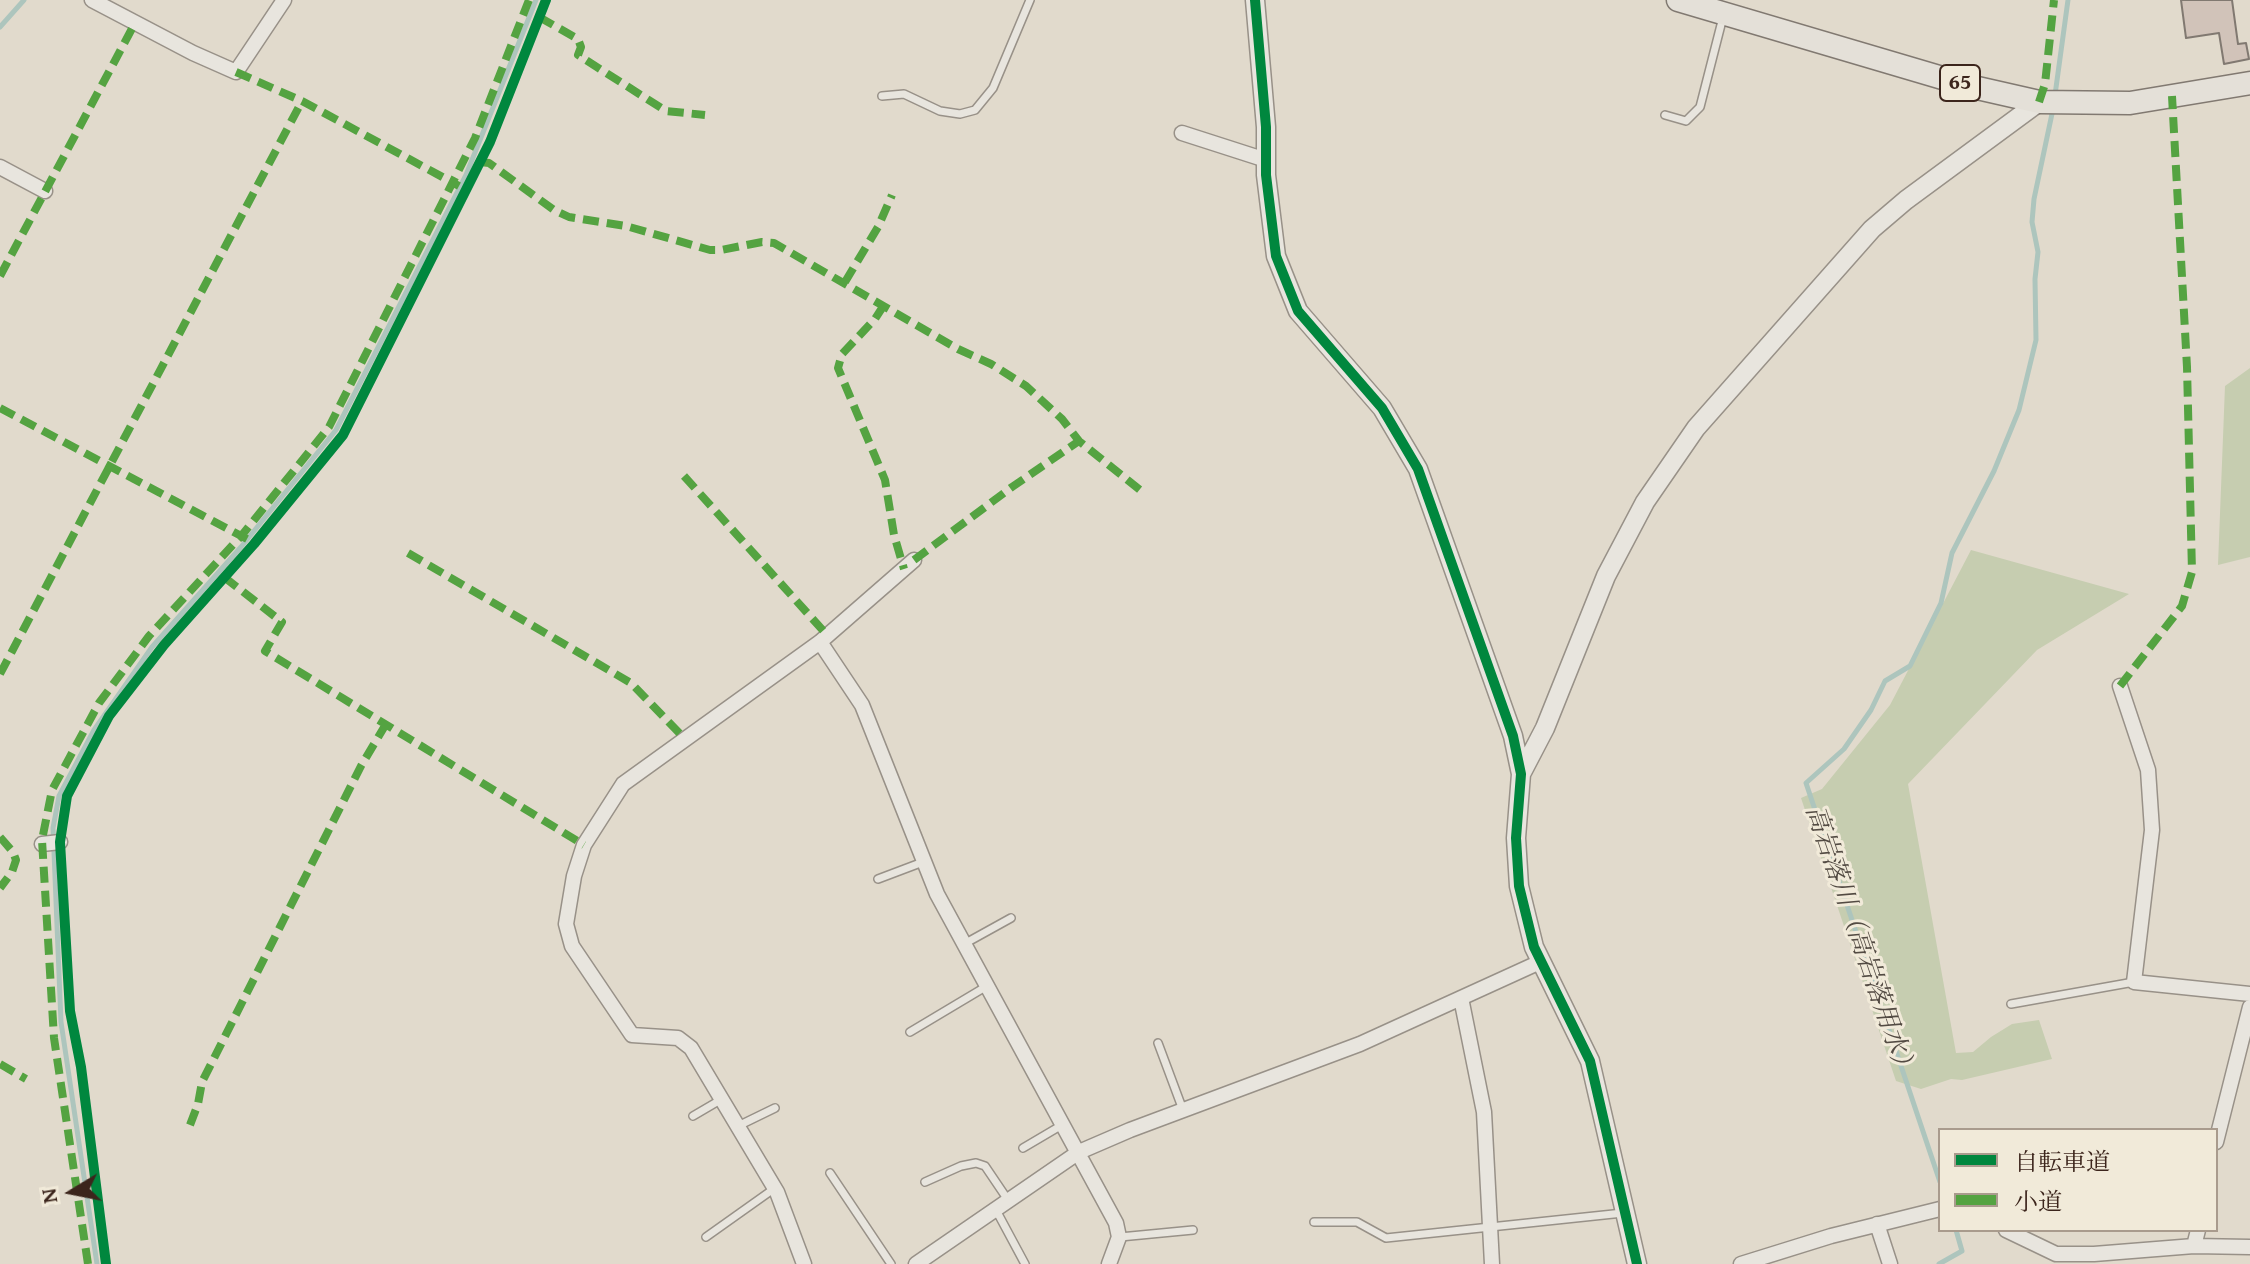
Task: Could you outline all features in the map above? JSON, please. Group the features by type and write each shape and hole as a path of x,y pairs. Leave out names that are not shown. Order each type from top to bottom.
{"main road":[{"name":"65","path":"1678,0 1973,87 2039,102 2130,103 2250,83"}],"street":[{"path":"92,0 236,72 284,0"},
{"path":"1255,0 1276,256 1298,311 1382,408 1418,469 1513,736 1521,774 1516,838 1519,886 1540,962 1590,1061 1637,1264"},
{"path":"1521,774 1545,728 1606,576 1645,502 1696,428 1872,229 1906,200 2039,102"},
{"path":"1182,133 1266,160"},
{"path":"0,167 45,191"},
{"path":"804,1264 775,1188 691,1048 678,1038 632,1035 572,946 566,924 574,876 584,845 623,784 820,642 914,560"},
{"path":"820,642 862,705 937,894 1116,1223 1119,1237 1109,1264"},
{"path":"2120,686 2148,770 2152,830 2134,982 2250,994"},
{"path":"42,844 60,842"},
{"path":"916,1264 938,1258 1002,1205 1079,1152 1360,1044 1540,962"},
{"path":"1461,998 1484,1112 1492,1264"},
{"path":"2218,1135 2248,1027 2250,1007"},
{"path":"1741,1264 1938,1209"},
{"path":"1877,1224 1890,1264"},
{"path":"2009,1232 2056,1259 2194,1246 2250,1247"},
{"path":"2194,1246 2198,1232"}],"lane":[{"path":"882,96 904,94 940,111 960,114 975,110 993,88 1030,0"},
{"path":"1665,115 1686,121 1700,107 1736,15"},
{"path":"878,879 923,862"},
{"path":"964,944 1011,918"},
{"path":"2011,1004 2134,982"},
{"path":"910,1032 988,986"},
{"path":"1158,1043 1183,1110"},
{"path":"693,1116 723,1099"},
{"path":"738,1126 775,1108"},
{"path":"1023,1148 1063,1124"},
{"path":"925,1182 961,1166 976,1163 985,1166 1025,1264"},
{"path":"830,1173 891,1264"},
{"path":"706,1237 775,1188"},
{"path":"1314,1222 1357,1222 1386,1238 1625,1213"},
{"path":"1119,1237 1193,1230"}],"green space":[{"path":"2250,368 2250,557 2218,565 2225,386"},
{"path":"1971,550 2129,594 2037,650 1908,784 1956,1053 1973,1052 2012,1024 2039,1020 2052,1059 1962,1080 1951,1079 1921,1089 1896,1081 1801,798 1822,789 1890,705"}],"building":[{"path":"2181,0 2232,0 2238,44 2246,43 2249,59 2224,64 2219,33 2186,38"}],"waterway":[{"path":"0,27 24,0"},
{"path":"97,1264 61,1022 53,828 59,796 94,730 152,647 241,547 336,430 466,175 536,0"},
{"name":"高岩落川（高岩落用水）","path":"2055,95 2068,0"},
{"name":"高岩落川（高岩落用水）","path":"1938,1176 1806,783 1844,749 1871,710 1885,681 1910,666 1941,603 1952,553 1994,471 2019,410 2036,340 2038,252 2032,222 2053,109"},
{"name":"高岩落川（高岩落用水）","path":"1939,1264 1962,1251 1957,1232"}],"marked path":[{"path":"88,1264 54,1038 42,840 52,790 99,703 149,636 242,535 329,427 475,138 529,0"},
{"path":"2039,102 2045,84 2054,0"},
{"path":"539,17 578,39 581,47 578,55 666,111 705,115"},
{"path":"0,276 135,23"},
{"path":"236,72 302,101 459,186"},
{"path":"2120,686 2182,606 2192,572 2187,367 2172,96"},
{"path":"0,674 302,101"},
{"path":"480,162 489,163 554,210 569,217 626,226 710,250 774,243 1026,386 1062,419 1079,441 1145,494"},
{"path":"845,282 878,227 892,195"},
{"path":"884,305 842,354 838,368 885,480 894,535 904,569"},
{"path":"0,408 247,539"},
{"path":"914,560 1079,441"},
{"path":"684,476 828,636"},
{"path":"408,553 631,683 684,738"},
{"path":"224,577 282,622 265,651 584,845"},
{"path":"190,1125 202,1082 361,766 386,724"},
{"path":"0,837 16,860 12,872 0,888"},
{"path":"0,1064 26,1079"}],"cycle path":[{"path":"106,1264 81,1067 70,1011 60,842 67,796 109,716 164,645 254,544 343,435 490,142 546,0"},
{"path":"1255,0 1266,127 1266,175 1276,256 1298,311 1382,408 1418,469 1513,736 1521,774 1516,838 1519,886 1534,947 1590,1061 1637,1264"}]}
